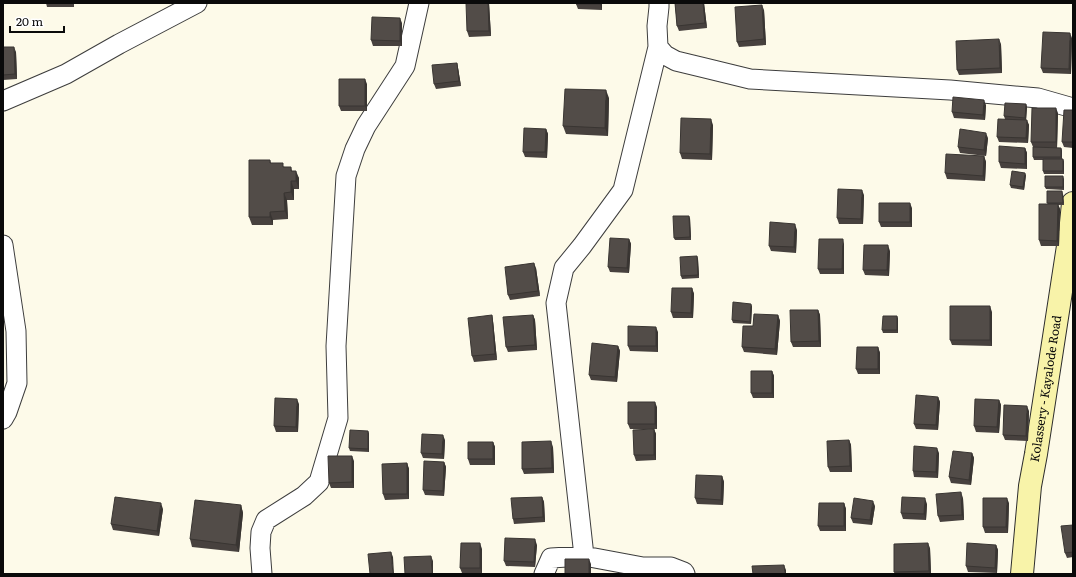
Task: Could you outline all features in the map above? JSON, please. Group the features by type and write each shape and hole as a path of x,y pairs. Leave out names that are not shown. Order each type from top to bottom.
{"main road":[{"name":"Kolassery - Kayalode Road","path":"1022,574 1030,486 1041,423 1070,232 1073,203"}],"street":[{"path":"3,101 66,74 197,3"},
{"path":"262,574 260,548 261,532 266,520 304,496 319,482 338,418 336,346 346,176 366,126 405,66 419,3"},
{"path":"584,556 556,303 564,268 623,190 658,47 657,26 660,7 659,3"},
{"path":"658,47 665,56 676,61 750,79 950,90 1038,98 1073,108"},
{"path":"3,245 16,331 17,383 3,419"},
{"path":"544,574 551,558 584,556 643,568 672,568 686,574"}],"building":[{"path":"466,3 488,3 489,31 467,31"},
{"path":"600,3 600,4 576,4"},
{"path":"675,3 703,3 705,23 677,26"},
{"path":"762,5 764,39 737,42 735,7"},
{"path":"372,17 400,18 400,41 371,40"},
{"path":"1043,32 1070,33 1069,69 1041,68"},
{"path":"999,39 1000,68 957,70 956,41"},
{"path":"3,47 14,47 15,74 3,75"},
{"path":"457,63 459,81 434,84 432,65"},
{"path":"339,79 365,79 365,106 339,106"},
{"path":"565,89 606,90 605,128 563,126"},
{"path":"953,97 984,100 983,115 952,112"},
{"path":"1005,103 1026,104 1025,118 1004,116"},
{"path":"1032,108 1056,108 1056,142 1031,142"},
{"path":"1064,110 1073,110 1073,142 1062,142"},
{"path":"681,118 711,119 710,154 680,153"},
{"path":"998,119 1027,120 1026,138 997,137"},
{"path":"524,128 546,129 545,152 523,152"},
{"path":"960,129 986,133 984,150 958,147"},
{"path":"999,146 1025,148 1025,164 999,162"},
{"path":"1033,147 1061,148 1061,157 1033,157"},
{"path":"946,154 984,156 983,176 945,173"},
{"path":"1043,159 1063,159 1063,171 1043,171"},
{"path":"249,160 270,160 270,163 283,163 283,167 291,167 291,171 296,171 296,181 291,181 291,192 284,193 285,211 270,212 270,217 249,217"},
{"path":"1012,171 1025,173 1023,187 1010,185"},
{"path":"1045,176 1063,176 1063,187 1045,187"},
{"path":"838,189 862,190 861,219 837,218"},
{"path":"1047,191 1062,191 1063,203 1047,203"},
{"path":"879,203 910,203 910,222 879,222"},
{"path":"1039,204 1058,204 1057,241 1039,240"},
{"path":"673,216 689,216 690,237 674,238"},
{"path":"770,222 795,224 794,247 769,246"},
{"path":"610,238 629,239 627,268 608,267"},
{"path":"819,239 843,239 842,269 818,269"},
{"path":"864,245 888,245 887,270 863,270"},
{"path":"697,256 698,275 681,276 680,257"},
{"path":"534,263 538,291 508,295 505,267"},
{"path":"672,288 692,288 691,313 671,312"},
{"path":"733,302 751,304 750,322 732,320"},
{"path":"950,306 990,306 990,340 950,340"},
{"path":"790,310 818,310 819,341 791,342"},
{"path":"754,314 778,315 775,349 742,347 743,326 753,326"},
{"path":"492,315 495,354 472,356 468,318"},
{"path":"533,315 535,345 506,347 503,317"},
{"path":"883,316 897,316 897,330 882,330"},
{"path":"628,326 656,327 656,346 628,346"},
{"path":"592,343 618,346 615,377 589,375"},
{"path":"857,347 878,347 878,369 856,369"},
{"path":"751,371 772,371 772,393 751,393"},
{"path":"916,395 938,397 936,425 914,424"},
{"path":"275,398 297,399 296,427 274,426"},
{"path":"975,399 999,400 997,427 974,426"},
{"path":"628,402 655,402 655,424 628,424"},
{"path":"1004,405 1027,406 1026,436 1003,435"},
{"path":"654,429 654,455 634,455 633,430"},
{"path":"350,430 368,431 368,449 349,448"},
{"path":"422,434 443,435 442,454 421,453"},
{"path":"849,440 850,466 828,467 827,441"},
{"path":"551,441 552,468 522,469 522,442"},
{"path":"468,442 493,442 493,459 468,459"},
{"path":"914,446 937,448 936,472 913,471"},
{"path":"953,451 972,453 969,480 949,477"},
{"path":"328,456 352,456 352,482 329,483"},
{"path":"424,461 444,462 443,491 423,490"},
{"path":"407,463 407,494 383,494 382,464"},
{"path":"696,475 722,476 721,500 695,498"},
{"path":"961,492 962,515 938,516 936,494"},
{"path":"115,497 161,503 157,531 111,524"},
{"path":"542,497 543,517 513,519 511,498"},
{"path":"902,497 925,498 924,514 901,513"},
{"path":"854,498 873,501 870,520 851,518"},
{"path":"983,498 1007,498 1006,527 983,527"},
{"path":"195,500 241,505 236,545 190,539"},
{"path":"819,503 844,503 844,526 818,526"},
{"path":"1073,525 1073,552 1065,553 1061,526"},
{"path":"505,538 535,539 534,562 504,561"},
{"path":"461,543 480,543 480,568 460,568"},
{"path":"928,543 929,571 894,572 894,544"},
{"path":"967,543 996,545 995,568 966,566"},
{"path":"391,552 393,574 370,574 368,554"},
{"path":"431,556 432,574 405,574 404,557"},
{"path":"565,559 589,559 589,574 565,574"},
{"path":"784,565 785,574 753,574 752,566"}]}
